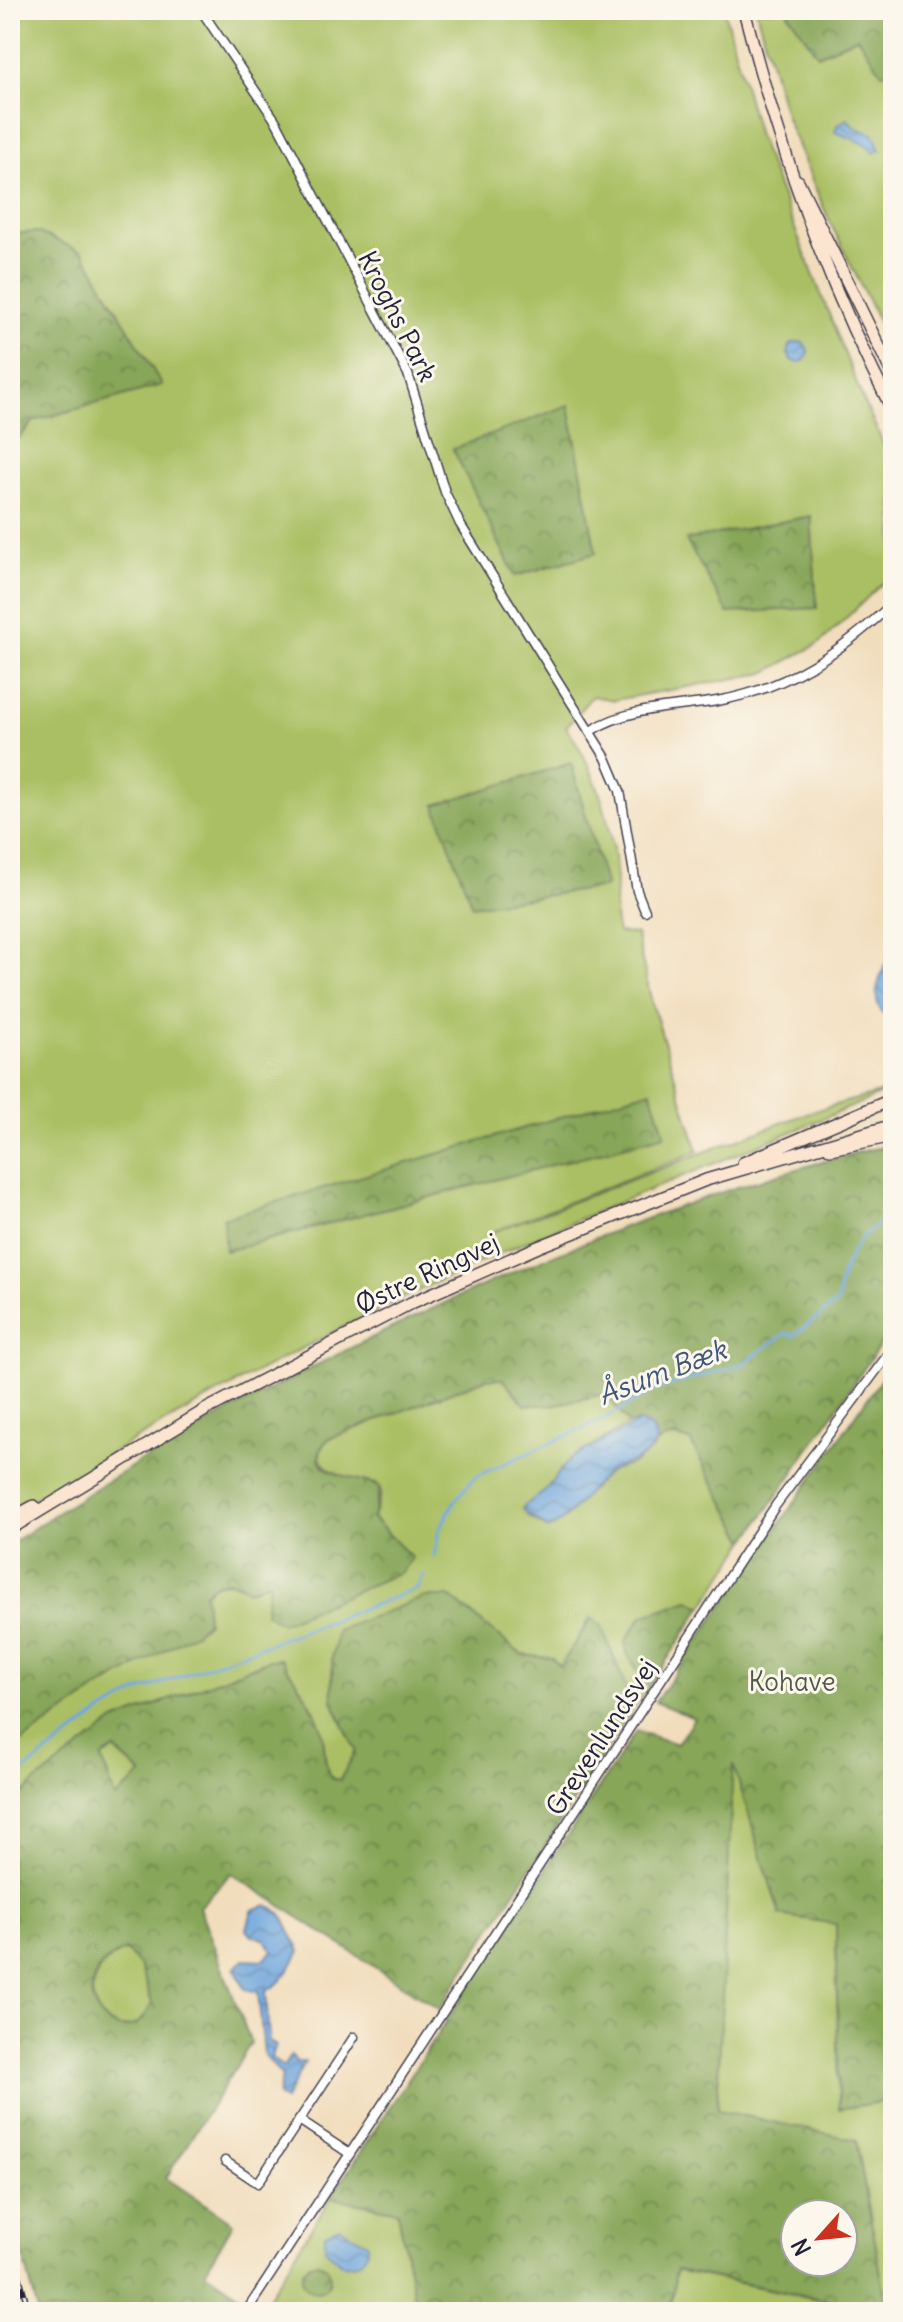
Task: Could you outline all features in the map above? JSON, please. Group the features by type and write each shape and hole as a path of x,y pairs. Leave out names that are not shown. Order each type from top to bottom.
{"main road":[{"path":"744,10 808,224 851,325 893,411"},
{"path":"788,161 893,375"},
{"path":"851,325 862,336 893,396"},
{"path":"706,1180 814,1130 893,1099"},
{"name":"Østre Ringvej","path":"10,1529 95,1475 295,1360 411,1303 538,1247 706,1180 893,1125"},
{"path":"802,1152 840,1148 893,1136"},
{"path":"10,1519 95,1475"}],"street":[{"name":"Kroghs Park","path":"201,10 277,123 408,374 445,492 460,524 592,730 620,791 637,891 645,911"},
{"path":"592,730 616,717 718,701 795,677 839,651 893,603"},
{"name":"Grevenlundsvej","path":"246,2312 776,1505 893,1348"},
{"path":"225,2161 258,2183 354,2037"},
{"path":"299,2120 350,2154"}],"green space":[{"path":"10,10 724,10 758,136 864,402 893,465 893,573 820,643 765,673 614,700 592,696 566,727 586,761 602,799 614,858 616,926 618,933 636,934 652,1003 698,1151 485,1235 810,1112 893,1089 574,1221 351,1323 236,1383 10,1514"},
{"path":"756,10 893,10 893,351 828,218 786,118"},
{"path":"791,10 881,10 893,71 882,73 857,37 818,55 788,13"},
{"path":"37,232 83,252 162,385 34,421 10,448 10,322 22,300 10,300 10,234"},
{"path":"569,405 596,553 515,576 453,449"},
{"path":"811,516 817,608 728,613 686,540"},
{"path":"571,763 606,887 472,906 435,805"},
{"path":"651,1090 665,1135 225,1251 223,1218"},
{"path":"893,1144 893,1326 746,1541 690,1441 675,1436 656,1442 655,1432 639,1422 629,1424 608,1397 600,1395 552,1405 525,1405 503,1379 485,1379 328,1439 320,1451 320,1461 326,1468 380,1487 373,1518 412,1558 401,1572 282,1623 265,1613 269,1582 248,1590 237,1583 220,1582 205,1593 207,1622 196,1632 102,1686 10,1750 10,1544 141,1461 275,1386 495,1280 691,1203 825,1161"},
{"name":"Kohave","path":"893,1362 893,2100 839,2109 836,1924 780,1915 733,1764 717,2110 856,2140 888,2312 676,2270 670,2312 417,2312 398,2211 331,2197 636,1731 677,1744 694,1718 655,1702"},
{"path":"485,1379 503,1379 552,1405 600,1395 608,1397 629,1424 570,1459 544,1492 522,1508 529,1517 548,1529 565,1518 608,1473 632,1464 663,1439 670,1437 690,1441 746,1541 702,1607 689,1600 642,1616 625,1642 628,1655 649,1687 634,1708 601,1625 591,1619 560,1667 551,1658 522,1655 450,1597 332,1658 333,1702 356,1751 340,1780 333,1779 329,1773 322,1732 308,1699 281,1660 269,1660 115,1721 10,1807 10,1750 102,1686 196,1632 207,1622 204,1593 215,1584 228,1582 254,1589 269,1581 411,1558 373,1518 381,1493 377,1484 334,1472 321,1459 321,1450 328,1439"},
{"path":"425,1597 450,1597 522,1655 551,1658 560,1667 591,1618 601,1625 634,1708 439,2009 231,1873 199,1907 251,2043 166,2178 233,2223 205,2272 246,2299 238,2312 38,2312 10,2207 10,1807 34,1783 115,1721 269,1660 281,1659 317,1716 329,1773 333,1779 340,1780 356,1751 333,1702 332,1658 337,1630","holes":["114,1749 142,1774 115,1798 102,1758","126,1950 140,1966 152,2003 140,2021 126,2027 111,2024 100,2014 93,1998 93,1981 104,1964"]},
{"path":"689,1600 702,1607 649,1687 628,1655 625,1642 642,1616"},
{"path":"114,1749 142,1774 115,1799 101,1758"},
{"path":"732,1761 836,1924 839,2108 893,2100 893,2312 888,2312 856,2140 717,2110"},
{"path":"126,1950 140,1966 152,2003 140,2021 126,2027 112,2024 100,2014 93,1999 94,1982 104,1965"},
{"path":"331,2197 398,2211 417,2312 259,2312"},
{"path":"316,2263 326,2267 330,2277 326,2287 316,2291 306,2287 302,2277 306,2267"},
{"path":"676,2270 880,2312 670,2312"}],"water":[{"path":"847,119 856,128 874,134 880,150 874,153 864,143 835,132 837,125"},
{"path":"798,342 805,345 808,352 805,359 798,362 791,359 788,352 791,345"},
{"path":"893,947 893,1021 884,1014 877,996 880,976"},
{"path":"639,1422 649,1426 654,1434 656,1442 650,1450 639,1459 609,1472 557,1524 549,1529 524,1511 524,1506 544,1492 570,1459"},
{"path":"267,1905 282,1914 300,1951 282,1979 266,1991 269,2041 276,2046 271,2058 283,2067 291,2055 297,2062 305,2062 285,2100 278,2096 282,2077 264,2054 258,1992 245,1989 235,1969 244,1959 264,1960 273,1951 266,1940 252,1935 247,1929 252,1910"},
{"path":"339,2227 367,2243 361,2260 342,2264 325,2249 325,2234"}],"waterway":[{"name":"Åsum Bæk","path":"888,10 893,38"},
{"name":"Åsum Bæk","path":"434,1558 439,1530 454,1502 475,1477 606,1418 659,1388 741,1365 786,1333 793,1336 838,1302 843,1274 853,1251 869,1231 893,1215"},
{"name":"Åsum Bæk","path":"21,1773 100,1713 137,1692 417,1589 424,1575"}],"railway":[{"path":"10,2242 29,2312"}]}
